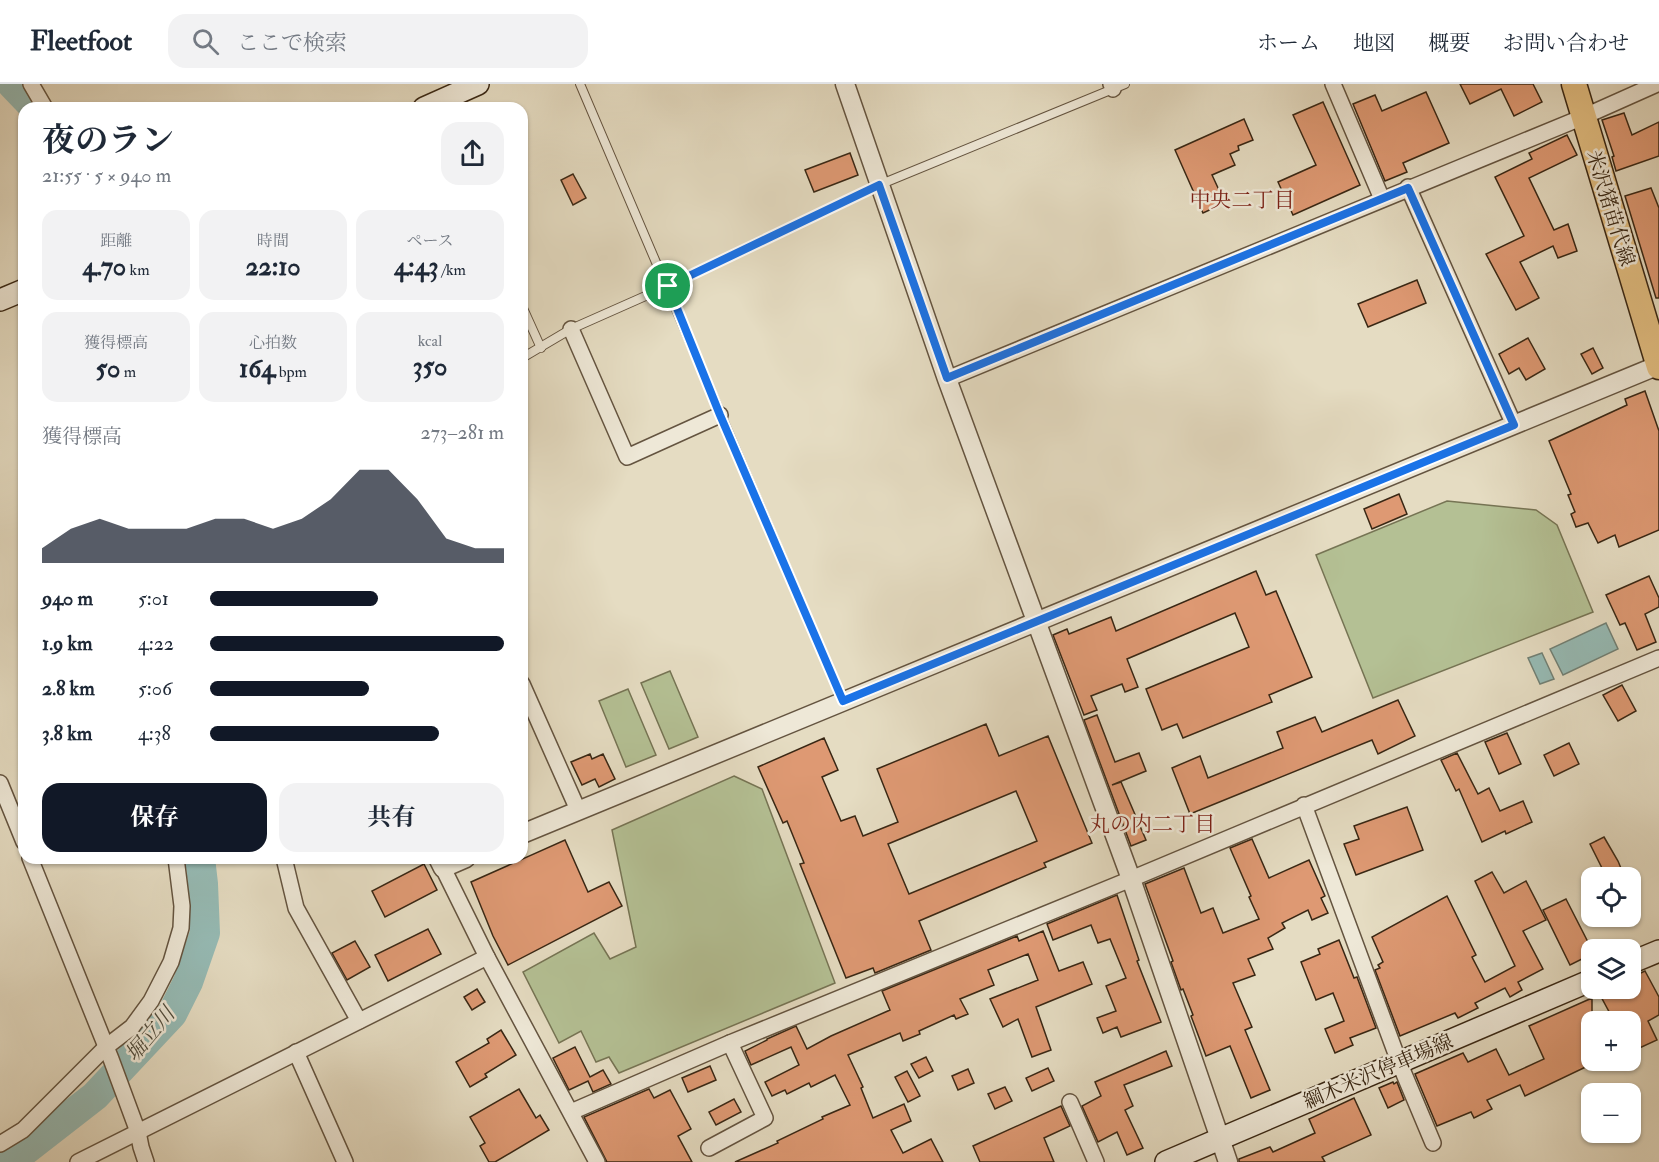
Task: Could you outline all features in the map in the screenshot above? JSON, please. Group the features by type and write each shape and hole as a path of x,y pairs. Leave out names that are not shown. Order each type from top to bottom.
{"main road":[{"path":"440,102 478,84"},
{"name":"米沢猪苗代線","path":"1574,84 1659,366"},
{"path":"0,300 18,292"},
{"path":"1641,958 1659,951"},
{"name":"綱木米沢停車場線","path":"1166,1162 1581,985"}],"street":[{"path":"31,84 42,102"},
{"path":"845,84 947,378 1131,879 1228,1162"},
{"path":"1334,84 1382,199"},
{"path":"947,378 1583,117 1658,84"},
{"path":"1408,188 1514,425"},
{"path":"571,329 627,457 720,415"},
{"path":"528,831 1659,366"},
{"path":"571,1112 730,1043 1131,879 1659,658"},
{"path":"528,698 578,810"},
{"path":"0,783 18,827"},
{"path":"1304,805 1399,1062 1433,1143"},
{"path":"32,864 109,1053 138,1132 146,1162"},
{"path":"0,1144 23,1130 109,1053 151,1001 171,962 181,928 182,906 177,864"},
{"path":"285,864 296,908 359,1021"},
{"path":"440,864 487,957 597,1162"},
{"path":"78,1162 487,957"},
{"path":"709,1148 765,1118 730,1043"},
{"path":"296,1052 345,1162"},
{"path":"1070,1102 1096,1162"}],"lane":[{"path":"580,84 843,701"},
{"path":"528,355 571,329 668,286 879,185 1116,86"},
{"path":"528,319 541,348"}],"green space":[{"path":"1447,501 1536,510 1557,525 1593,612 1373,698 1316,555"},
{"path":"670,671 698,737 669,749 641,683"},
{"path":"628,689 656,755 626,767 599,701"},
{"path":"734,776 762,789 835,983 619,1073 609,1057 596,1062 581,1031 559,1043 523,972 594,933 610,959 636,947 612,830"}],"water":[{"path":"1606,623 1618,649 1563,675 1550,649"},
{"path":"1542,653 1554,679 1540,684 1528,658"}],"building":[{"path":"1460,84 1533,84 1542,102 1514,116 1501,89 1470,104"},
{"path":"1426,92 1449,143 1403,163 1407,172 1385,181 1353,104 1375,95 1382,111"},
{"path":"1323,102 1360,185 1293,215 1278,182 1316,165 1293,115"},
{"path":"1624,113 1632,135 1659,122 1659,156 1616,171 1612,157 1614,156 1602,120"},
{"path":"1244,119 1253,140 1238,146 1239,150 1230,154 1235,165 1212,175 1225,203 1203,213 1175,150"},
{"path":"1567,135 1577,155 1529,178 1554,230 1568,224 1577,251 1558,258 1553,246 1520,262 1539,298 1516,310 1486,254 1524,236 1495,177 1532,159 1529,153"},
{"path":"850,153 858,175 814,192 805,170"},
{"path":"573,174 586,198 573,205 561,180"},
{"path":"1651,188 1659,208 1659,298 1656,298 1625,196"},
{"path":"1417,280 1426,303 1368,327 1358,304"},
{"path":"1528,338 1545,369 1526,380 1519,368 1509,374 1499,354"},
{"path":"1593,348 1603,368 1592,374 1581,354"},
{"path":"1645,391 1659,431 1659,530 1619,547 1615,535 1598,543 1588,523 1576,527 1571,514 1575,512 1568,495 1571,494 1549,441 1627,405 1625,399"},
{"path":"1399,494 1407,514 1372,529 1364,509"},
{"path":"1256,571 1266,595 1276,591 1312,677 1269,695 1272,702 1183,738 1177,724 1162,730 1146,689 1249,647 1235,613 1127,659 1138,687 1125,692 1122,684 1091,696 1097,710 1084,715 1053,635 1067,629 1069,634 1111,617 1116,631"},
{"path":"1649,576 1659,598 1659,607 1645,614 1656,642 1637,650 1625,623 1620,625 1606,595"},
{"path":"1622,685 1636,711 1618,721 1603,695"},
{"path":"1398,700 1415,736 1378,754 1372,740 1190,814 1172,768 1200,756 1208,778 1283,748 1277,732 1315,717 1322,732"},
{"path":"1097,715 1115,762 1139,753 1146,771 1112,785 1121,782 1146,840 1131,846 1084,720"},
{"path":"986,724 999,756 1048,736 1092,843 1044,863 1046,867 919,921 931,950 875,973 873,968 846,978 800,864 804,863 787,821 783,823 758,767 824,738 838,770 822,777 841,821 855,816 863,836 898,822 877,769","holes":["1016,791 1037,841 909,894 888,844"]},
{"path":"1507,733 1521,764 1499,774 1485,742"},
{"path":"1569,743 1579,764 1554,776 1544,755"},
{"path":"1457,753 1478,794 1489,788 1500,811 1523,801 1532,822 1482,842 1459,789 1456,791 1441,760"},
{"path":"590,754 592,759 603,754 615,779 599,787 595,779 582,785 571,762"},
{"path":"1407,807 1423,850 1356,875 1344,844 1359,839 1354,826"},
{"path":"1604,837 1620,867 1602,867 1590,844"},
{"path":"1252,839 1269,878 1309,860 1325,896 1321,898 1328,913 1312,920 1308,910 1282,923 1285,928 1268,938 1273,949 1248,959 1255,975 1233,983 1252,1027 1245,1030 1270,1090 1251,1098 1230,1046 1206,1056 1145,884 1184,868 1201,913 1213,908 1223,933 1259,919 1230,848"},
{"path":"565,840 588,892 609,882 622,906 508,965 493,936 471,882 511,864 528,864 528,857"},
{"path":"424,864 437,890 385,917 372,891"},
{"path":"1492,872 1504,893 1526,881 1546,920 1523,931 1543,969 1518,982 1522,990 1510,997 1505,988 1475,1003 1478,1008 1458,1018 1455,1013 1400,1036 1375,970 1380,968 1378,965 1383,962 1372,937 1447,896 1476,955 1472,957 1485,982 1515,966 1475,881"},
{"path":"1117,895 1139,960 1137,961 1161,1022 1121,1037 1117,1027 1103,1033 1097,1018 1116,1011 1106,986 1126,978 1110,939 1098,943 1091,925 1053,940 1047,924"},
{"path":"1566,899 1586,939 1581,939 1581,960 1570,965 1543,910"},
{"path":"428,929 441,954 388,981 375,955"},
{"path":"1043,931 1059,971 1083,962 1092,984 1036,1007 1051,1050 1032,1057 1018,1019 1003,1027 990,999 1038,980 1028,954 988,970 994,985 960,999 968,1014 956,1019 954,1015 903,1041 900,1033 848,1055 863,1087 861,1088 873,1118 904,1104 911,1121 891,1130 903,1153 931,1139 943,1162 735,1162 778,1143 777,1141 823,1119 822,1117 850,1105 835,1075 811,1087 809,1083 787,1094 785,1090 772,1096 765,1082 799,1065 791,1047 751,1065 745,1051 796,1026 807,1049 890,1010 882,991 1017,936 1019,941"},
{"path":"1339,940 1354,978 1357,977 1376,1028 1350,1038 1353,1045 1335,1053 1325,1029 1344,1021 1333,993 1316,1000 1301,962 1320,954 1318,949"},
{"path":"355,941 370,967 347,980 332,953"},
{"path":"1645,971 1659,997 1659,1015 1648,1021 1657,1040 1641,1047 1641,1011 1609,1011 1602,999 1641,999 1641,973"},
{"path":"477,989 485,1002 472,1010 464,997"},
{"path":"1592,999 1592,1011 1581,1011 1581,1069 1525,1096 1520,1085 1487,1100 1492,1109 1474,1118 1471,1112 1437,1126 1415,1074 1463,1053 1468,1062 1496,1049 1509,1075 1544,1059 1529,1026"},
{"path":"501,1030 516,1055 485,1074 487,1077 470,1087 456,1062 489,1043 487,1039"},
{"path":"575,1047 590,1077 603,1070 611,1084 593,1092 588,1081 569,1090 553,1058"},
{"path":"1166,1051 1172,1066 1124,1085 1133,1106 1125,1110 1143,1148 1127,1155 1117,1132 1098,1142 1082,1106 1101,1096 1095,1082"},
{"path":"926,1057 933,1071 919,1078 911,1064"},
{"path":"710,1066 716,1080 688,1092 682,1078"},
{"path":"1048,1068 1054,1081 1032,1091 1026,1078"},
{"path":"968,1069 974,1083 958,1090 952,1076"},
{"path":"907,1071 920,1096 908,1102 895,1077"},
{"path":"1393,1082 1394,1084 1397,1082 1404,1100 1388,1108 1379,1088"},
{"path":"1005,1087 1012,1101 995,1109 988,1094"},
{"path":"519,1089 536,1118 540,1115 549,1130 495,1162 489,1162 480,1146 485,1143 470,1117"},
{"path":"649,1089 654,1098 670,1090 691,1129 678,1136 692,1162 607,1162 584,1117"},
{"path":"1354,1098 1371,1135 1322,1157 1325,1162 1239,1162 1239,1159 1270,1147 1273,1152 1315,1133 1309,1119"},
{"path":"734,1099 741,1112 716,1125 709,1112"},
{"path":"1061,1106 1070,1126 1044,1138 1054,1162 980,1162 973,1146"}],"waterway":[{"name":"堀立川","path":"12,84 29,102"},
{"name":"堀立川","path":"10,1162 95,1096 172,1014 188,982 205,933 201,864"}],"district":[{"name":"中央二丁目","path":"1242,200"},
{"name":"丸の内二丁目","path":"1152,824"}],"route":[{"path":"879,185 947,378 1408,188 1514,425 843,701 720,415 668,286 879,185"}]}
